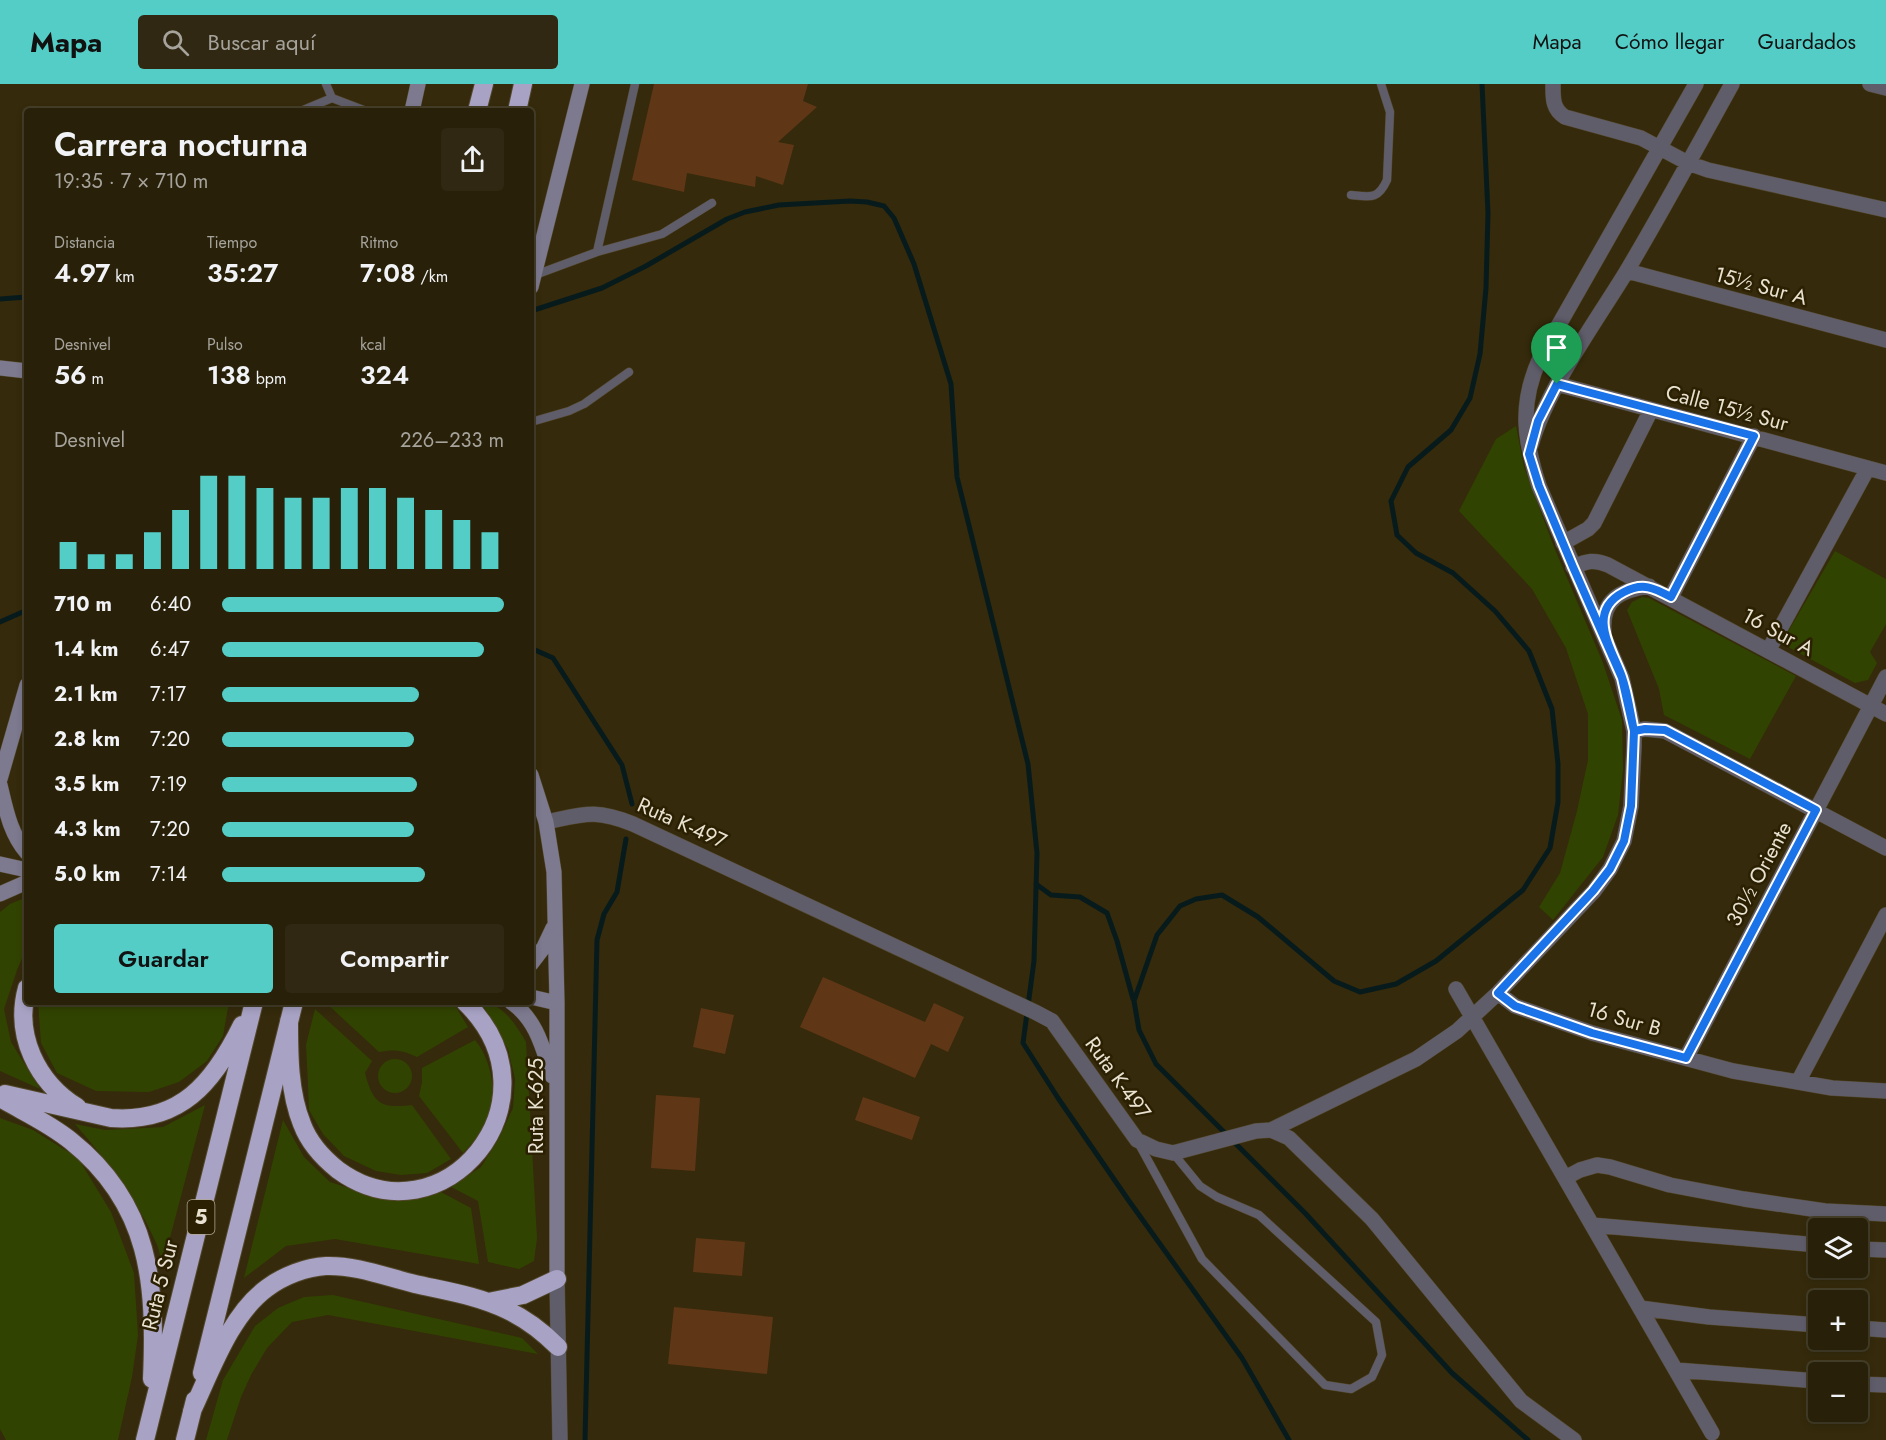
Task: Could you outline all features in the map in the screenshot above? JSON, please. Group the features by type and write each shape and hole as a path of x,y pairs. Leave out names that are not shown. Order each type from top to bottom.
{"highway":[{"path":"478,108 484,84"},
{"path":"518,108 524,84"},
{"path":"24,1004 24,1026 37,1067 45,1079 66,1100 90,1113"},
{"path":"0,1093 111,1118 142,1118 164,1112 184,1102 207,1081 238,1034 252,1005"},
{"name":"Ruta 5 Sur","path":"146,1436 253,1005"},
{"name":"5","path":"185,1440 293,1005"},
{"path":"289,1021 294,1098 300,1120 310,1141 332,1165 359,1182 386,1190 414,1189 442,1180 468,1163 489,1137 501,1104 503,1074 496,1048 485,1026 468,1005"},
{"path":"0,1098 54,1128 84,1152 108,1178 131,1215 146,1255 153,1294 154,1335 146,1436"},
{"path":"192,1411 240,1316 267,1288 297,1272 320,1266 351,1267 488,1302 525,1320 558,1347"},
{"path":"488,1302 523,1295 557,1280"}],"main road":[{"path":"413,108 418,84"},
{"path":"534,273 582,84"},
{"path":"0,368 24,371"},
{"path":"0,779 24,695"},
{"name":"Ruta K-625","path":"534,784 546,822 554,872 557,1004 557,1280"},
{"path":"0,785 8,821 17,841 24,849"},
{"path":"0,864 24,869"},
{"path":"0,894 24,883"},
{"path":"534,960 544,947 555,922"},
{"path":"534,998 557,1004"},
{"path":"514,1005 532,1022 541,1041 556,1089"}],"street":[{"path":"1553,84 1554,104 1560,114 1641,138 1688,163 1716,172 1886,210"},
{"path":"1179,1151 1264,1130 1416,1059 1457,1031 1498,993 1593,891 1610,869 1624,841 1631,806 1634,731 1622,678 1539,486 1529,454 1526,403 1530,379 1540,358 1696,84"},
{"path":"1529,454 1538,421 1557,384 1627,271 1732,84"},
{"path":"1870,84 1886,88"},
{"name":"15½ Sur A","path":"1627,271 1886,340"},
{"name":"Calle 15½ Sur","path":"1557,384 1886,473"},
{"path":"1563,543 1588,530 1594,523 1651,410"},
{"path":"1671,597 1754,436"},
{"path":"1768,651 1868,468"},
{"name":"16 Sur A","path":"1573,567 1587,561 1597,561 1671,597 1886,714"},
{"path":"1605,637 1604,614 1610,603 1622,592 1649,586"},
{"name":"30½ Oriente","path":"1686,1058 1886,677"},
{"path":"1634,731 1665,730 1886,848"},
{"name":"Ruta K-497","path":"546,822 588,813 609,814 1009,998 1052,1021 1137,1140 1156,1149 1179,1151"},
{"path":"1798,1082 1886,915"},
{"path":"1456,989 1712,1433"},
{"name":"16 Sur B","path":"1498,993 1515,1006 1592,1033 1733,1071 1832,1088 1886,1091"},
{"path":"1264,1130 1289,1138 1372,1219 1521,1401 1574,1440"},
{"path":"1565,1178 1597,1165 1670,1185 1744,1199 1825,1211 1886,1214"},
{"path":"1592,1225 1808,1244"},
{"path":"1868,1249 1886,1250"},
{"name":"Ruta K-625","path":"557,1280 560,1440"},
{"path":"1640,1308 1709,1317 1808,1324"},
{"path":"1868,1329 1886,1330"},
{"path":"1676,1370 1808,1380"},
{"path":"1868,1385 1886,1386"}],"lane":[{"path":"326,84 332,98"},
{"path":"597,252 635,84"},
{"path":"1351,195 1375,196 1383,190 1387,180 1390,112 1381,84"},
{"path":"308,108 332,98 358,108"},
{"path":"534,280 597,252 662,234 712,203"},
{"path":"534,421 584,404 629,372"},
{"path":"1137,1140 1202,1259 1325,1385 1351,1389 1372,1377 1382,1355 1376,1322 1259,1215 1216,1197 1200,1186 1179,1151"}],"green space":[{"path":"1516,426 1524,467 1554,547 1603,663 1622,720 1623,770 1618,815 1603,857 1553,920 1539,907 1560,873 1577,811 1588,760 1588,714 1566,648 1532,589 1459,511 1496,439"},
{"path":"1835,551 1886,579 1886,624 1870,652 1877,663 1868,680 1855,683 1788,647 1785,637"},
{"path":"1642,597 1649,598 1796,676 1750,759 1664,715 1659,689 1627,610 1632,602"},
{"path":"24,898 24,954 4,1009 11,1042 40,1089 0,1071 0,912 10,904"},
{"path":"38,1005 228,1005 223,1036 207,1061 179,1082 149,1092 96,1091 57,1073 41,1043"},
{"path":"328,1005 453,1005 468,1027 417,1057 398,1051 379,1052"},
{"path":"483,1005 491,1005 503,1011 526,1042 537,1238 534,1261 519,1269 488,1262 478,1201 451,1187 481,1167 498,1140 513,1108 515,1079 508,1049"},
{"path":"315,1009 372,1061 365,1073 375,1097 385,1105 412,1105 451,1159 427,1173 401,1175 376,1171 344,1156 323,1134 309,1110 306,1045"},
{"path":"475,1040 487,1061 492,1097 487,1121 479,1135 463,1153 419,1096 422,1068"},
{"path":"395,1059 407,1064 412,1076 407,1088 395,1093 383,1088 378,1076 383,1064"},
{"path":"205,1105 162,1268 158,1247 141,1212 110,1167 75,1124 105,1130 163,1127"},
{"path":"0,1118 33,1130 78,1158 111,1212 134,1273 138,1335 132,1377 118,1440 6,1440 0,1429"},
{"path":"283,1120 304,1157 330,1182 367,1194 409,1197 439,1191 471,1208 479,1264 335,1239 286,1246 244,1278"},
{"path":"333,1295 522,1338 538,1354 328,1315 292,1322 267,1348 251,1375 227,1440 206,1440 223,1380 255,1326 278,1308 304,1297"}],"building":[{"path":"654,84 808,84 803,101 817,107 778,142 794,145 783,185 756,176 755,187 687,173 684,192 632,180"},
{"path":"823,977 925,1022 934,1003 964,1017 948,1052 931,1044 915,1078 800,1027"},
{"path":"701,1008 734,1015 725,1054 693,1047"},
{"path":"656,1095 700,1098 695,1171 651,1168"},
{"path":"863,1097 920,1117 912,1140 855,1120"},
{"path":"696,1238 745,1242 742,1276 693,1272"},
{"path":"674,1307 773,1317 767,1374 668,1364"}],"waterway":[{"path":"1482,84 1488,213 1486,288 1480,354 1470,398 1451,430 1408,467 1391,501 1397,535 1416,553 1453,573 1495,611 1529,651 1552,709 1558,764 1558,802 1550,848 1523,890 1436,961 1396,984 1360,992 1334,981 1258,917 1222,895 1196,899 1180,906 1157,935 1134,1001 1139,1030 1156,1064 1305,1213 1452,1373 1528,1440"},
{"path":"534,310 602,288 646,266 727,219 745,212 779,205 850,201 884,206 894,218 914,264 951,384 957,477 1028,764 1037,853 1034,961 1023,1043 1129,1201 1242,1358 1289,1440"},
{"path":"0,299 24,297"},
{"path":"0,622 24,611"},
{"path":"534,650 553,658 622,765 632,804"},
{"path":"585,1440 597,940 604,914 617,892 626,839"},
{"path":"1036,884 1051,895 1080,897 1107,913 1133,999"}],"route":[{"path":"1557,384 1538,421 1529,454 1539,486 1622,678 1634,731 1631,806 1624,841 1610,869 1593,891 1498,993 1515,1006 1592,1033 1686,1058 1816,810 1665,730 1634,731 1622,678 1605,637 1603,623 1604,614 1610,603 1622,592 1649,586 1671,597 1754,436 1557,384"}]}
